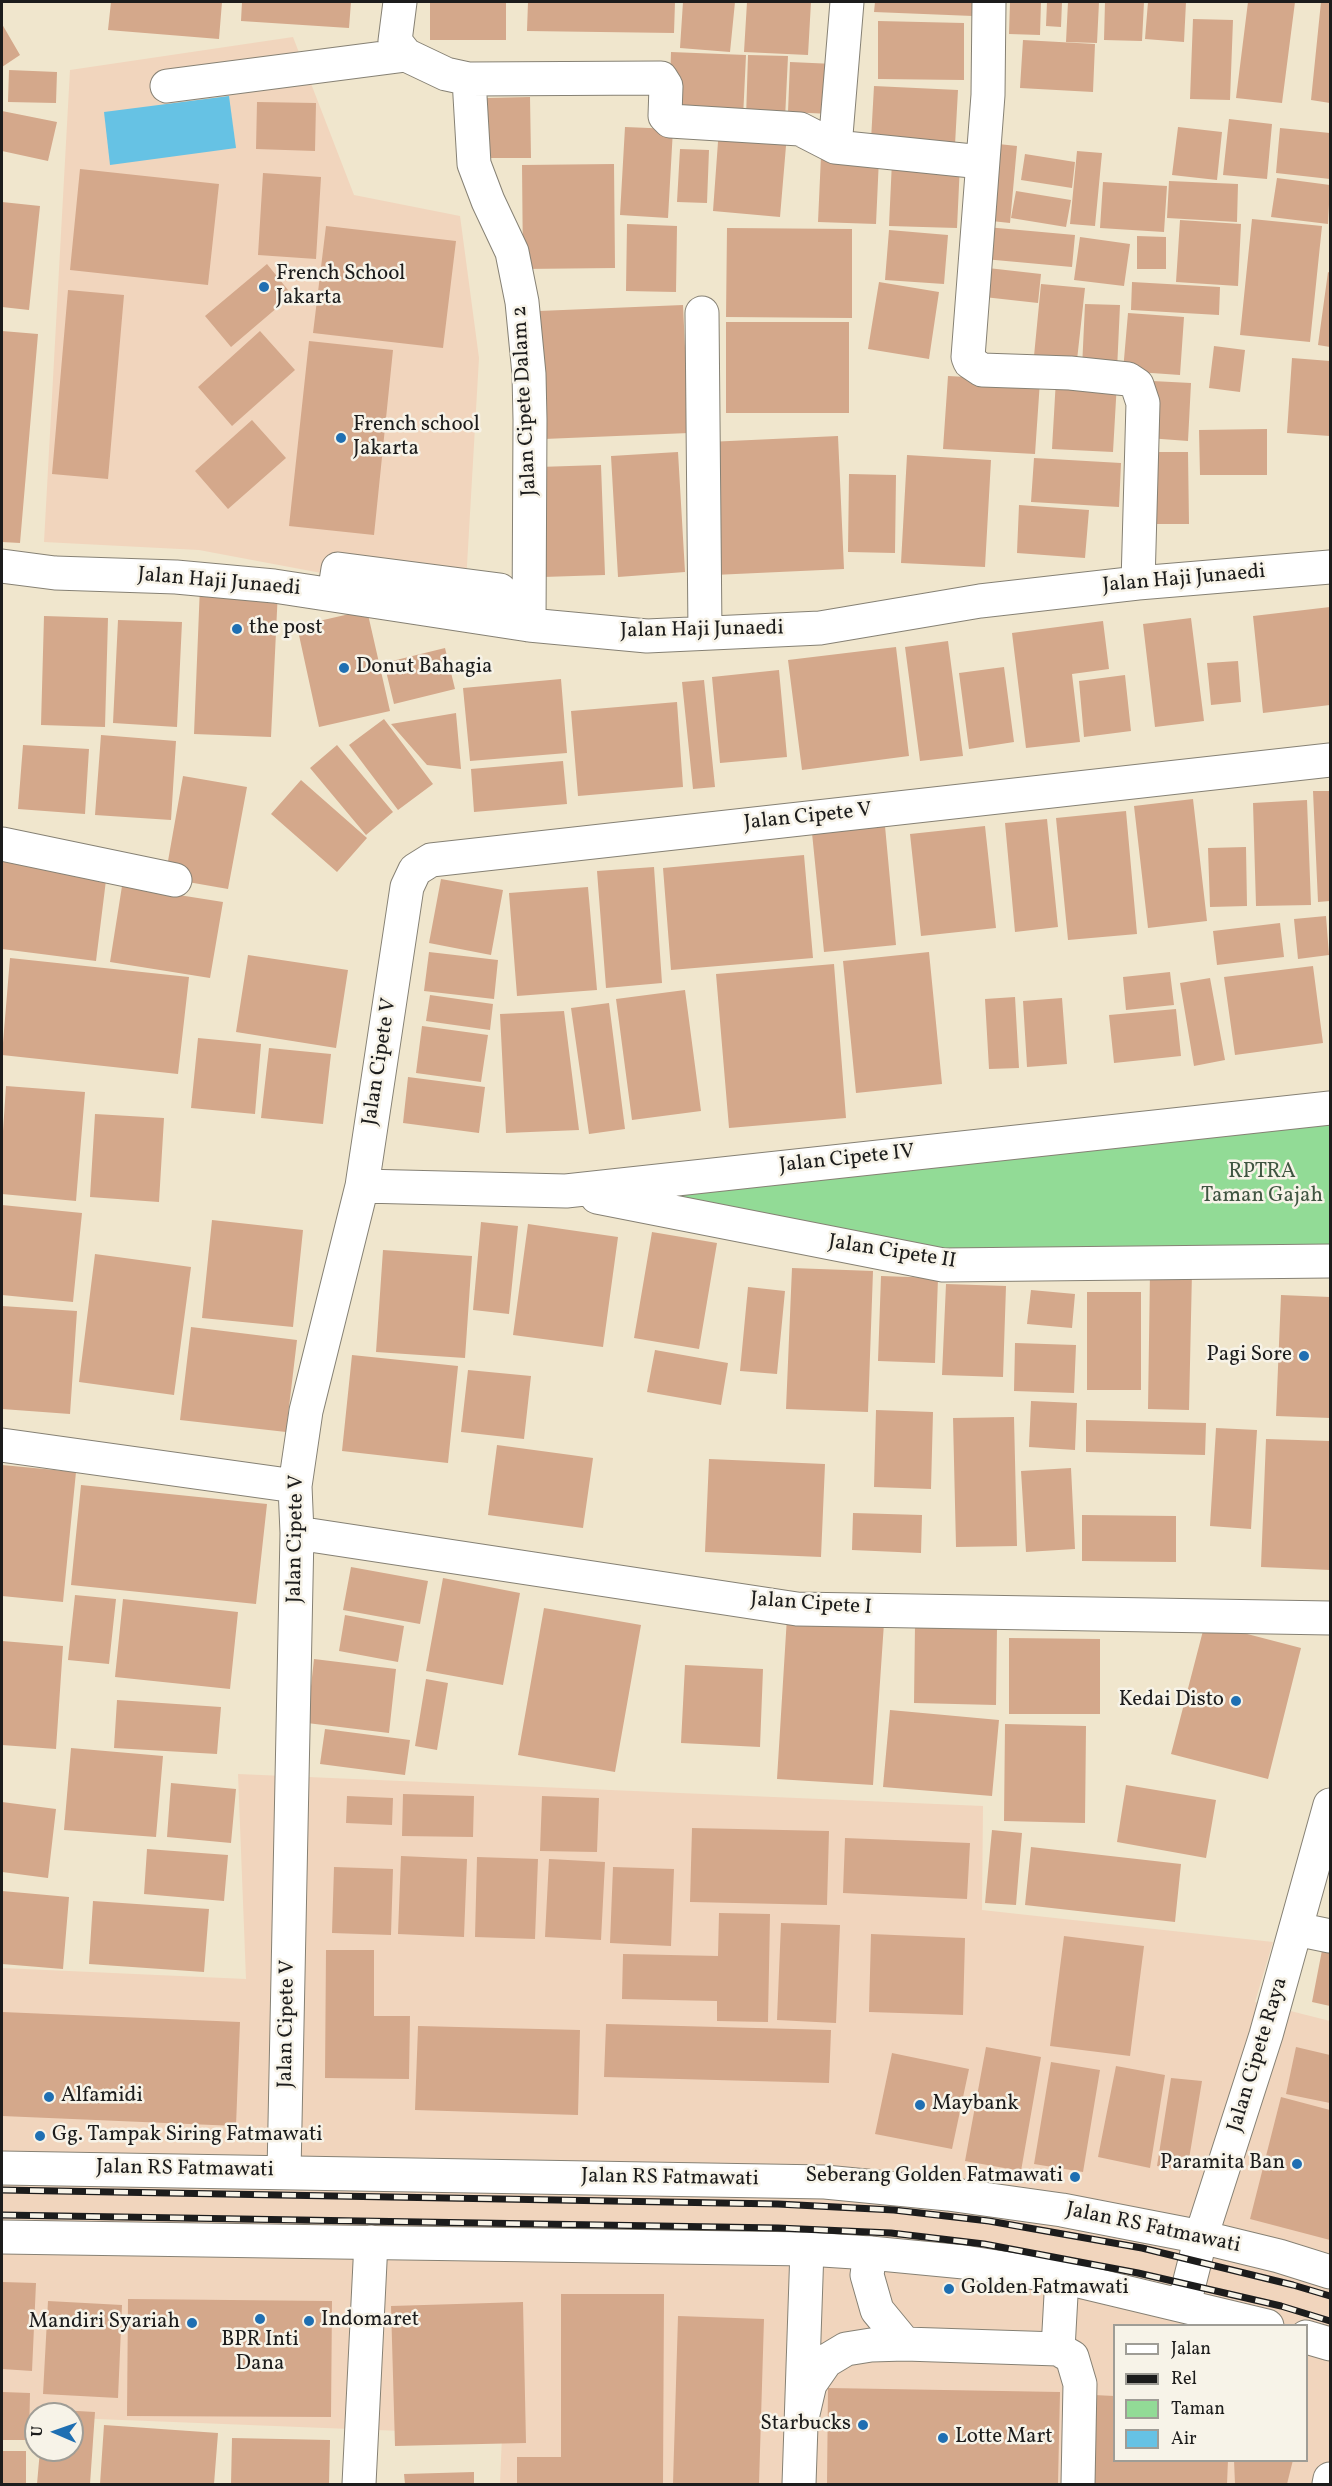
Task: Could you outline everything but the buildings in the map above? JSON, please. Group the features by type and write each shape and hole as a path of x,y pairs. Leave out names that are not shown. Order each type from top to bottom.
{"street":[{"path":"400,2 401,48"},
{"path":"835,147 847,2"},
{"path":"989,2 988,95 968,357 970,362 982,370 1070,373 1128,379 1137,385 1143,403 1138,583"},
{"path":"167,86 401,48 428,67 469,79 661,78 666,86 665,116 670,121 800,129 835,147 982,162"},
{"name":"Jalan Cipete Dalam 2","path":"469,79 474,164 488,201 512,252 522,302 529,374 530,420 515,622"},
{"path":"702,313 705,633"},
{"name":"Jalan Haji Junaedi","path":"2,566 55,573 222,580 334,594 515,622 647,636 820,628 980,601 1138,583 1330,567"},
{"name":"Jalan Cipete V","path":"284,2172 297,1533 295,1486 306,1411 362,1186 407,886 415,870 431,860 1330,760"},
{"path":"2,844 175,880"},
{"name":"Jalan Cipete IV","path":"362,1186 566,1191 1330,1108"},
{"name":"Jalan Cipete II","path":"566,1191 943,1265 1330,1261"},
{"path":"2,1445 295,1486"},
{"name":"Jalan Cipete I","path":"297,1533 797,1609 1330,1618"},
{"name":"Jalan Cipete Raya","path":"1184,2304 1201,2237 1266,2035 1330,1804"},
{"path":"1296,1929 1330,1936"},
{"name":"Jalan RS Fatmawati","path":"2,2168 825,2182 948,2194 1062,2210 1201,2237 1279,2256 1330,2272"},
{"path":"2,2237 807,2249 870,2253 964,2262 1062,2277 1184,2304 1260,2324"},
{"path":"359,2484 371,2242"},
{"path":"799,2484 807,2249"},
{"path":"870,2253 867,2275 877,2310 904,2344"},
{"path":"1058,2349 1062,2277"},
{"path":"1308,2338 1330,2344"},
{"path":"802,2418 810,2384 826,2361 846,2349 871,2345 904,2344 1058,2349 1072,2357 1080,2384 1078,2484"},
{"path":"1329,2484 1330,2479"}],"shaded area":[{"name":"French School Jakarta","path":"293,37 354,195 460,216 479,358 465,600 199,550 44,542 70,70"},
{"path":"238,1774 983,1806 982,1910 1273,1942 1255,2002 1330,2021 1330,2484 500,2484 502,2435 84,2418 84,2402 24,2402 24,2416 2,2415 2,1968 246,1979"}],"green space":[{"name":"RPTRA Taman Gajah","path":"1330,1112 1330,1248 963,1253 645,1194"}],"water":[{"path":"229,96 236,148 110,165 104,112"}],"railway":[{"path":"2,2190 778,2204 894,2210 989,2221 1142,2248 1330,2296"},
{"path":"2,2215 778,2228 891,2233 984,2244 1138,2273 1281,2306 1330,2321"}],"place":[{"name":"French School Jakarta","path":"264,287"},
{"name":"French school Jakarta","path":"341,438"},
{"name":"the post","path":"237,629"},
{"name":"Donut Bahagia","path":"344,668"},
{"name":"Pagi Sore","path":"1304,1356"},
{"name":"Kedai Disto","path":"1236,1701"},
{"name":"Alfamidi","path":"49,2097"},
{"name":"Maybank","path":"920,2105"},
{"name":"Gg. Tampak Siring Fatmawati","path":"40,2136"},
{"name":"Paramita Ban","path":"1297,2164"},
{"name":"Seberang Golden Fatmawati","path":"1075,2177"},
{"name":"Golden Fatmawati","path":"949,2289"},
{"name":"BPR Inti Dana","path":"260,2319"},
{"name":"Indomaret","path":"309,2321"},
{"name":"Mandiri Syariah","path":"192,2323"},
{"name":"Starbucks","path":"863,2425"},
{"name":"Lotte Mart","path":"943,2438"}]}
